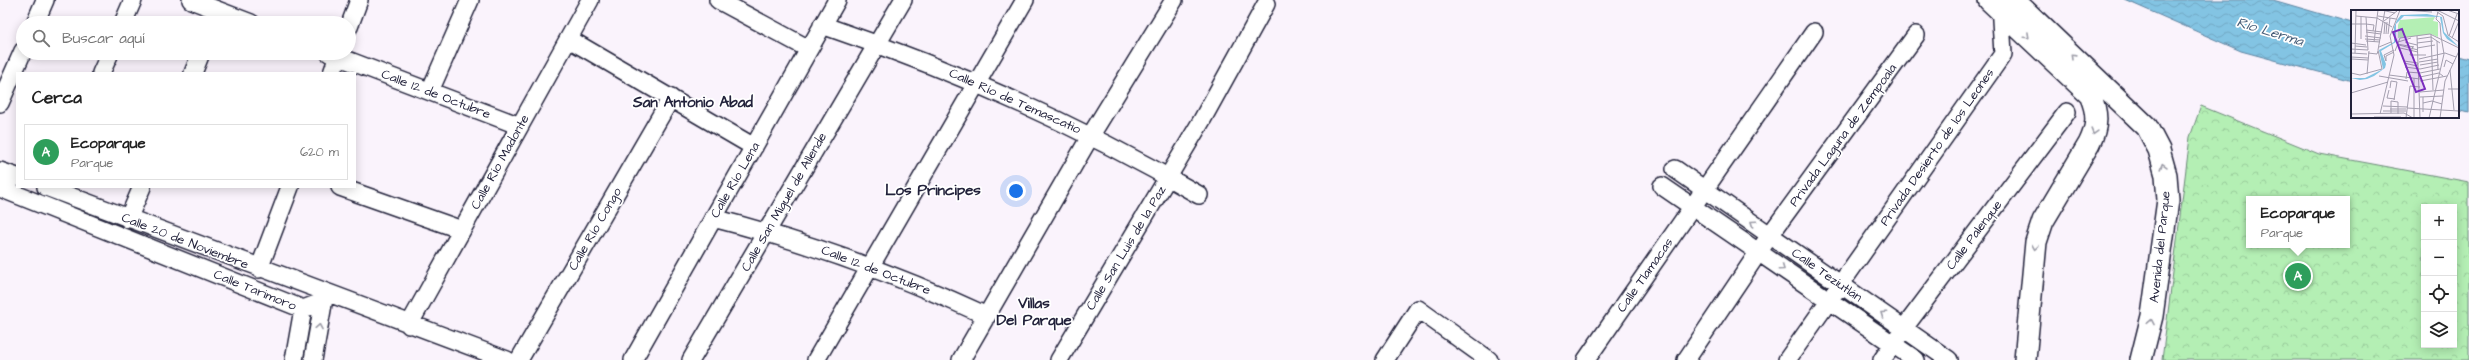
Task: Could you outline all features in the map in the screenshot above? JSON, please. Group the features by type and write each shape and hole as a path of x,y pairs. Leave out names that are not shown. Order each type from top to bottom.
{"street":[{"path":"38,16 45,0"},
{"path":"126,16 133,0"},
{"path":"191,0 233,16"},
{"path":"353,16 359,0"},
{"path":"430,92 470,0"},
{"name":"Calle Río Madonte","path":"409,325 590,0"},
{"path":"718,0 809,49"},
{"name":"Calle Río Lena","path":"633,360 837,0"},
{"name":"Calle San Miguel de Allende","path":"691,360 903,0"},
{"path":"816,360 1024,0"},
{"path":"961,360 1091,135 1174,0"},
{"name":"Avenida del Parque","path":"2001,3 2095,89 2147,127 2159,150 2166,175 2168,200 2152,316 2142,360"},
{"name":"Privada Desierto de los Leones","path":"1787,360 2003,54 2001,3"},
{"name":"Calle San Luis de la Paz","path":"1059,360 1168,176 1266,4"},
{"name":"Calle Río de Temascatio","path":"822,25 977,82 1091,135 1168,176 1199,195"},
{"name":"Calle Tlamacas","path":"1586,360 1814,32"},
{"name":"Privada Laguna de Zempoala","path":"1686,360 1770,235 1916,35"},
{"path":"569,39 754,147"},
{"path":"0,103 19,60"},
{"path":"101,72 107,60"},
{"path":"192,72 198,60"},
{"path":"332,72 335,60"},
{"name":"Calle 12 de Octubre","path":"351,60 520,126"},
{"path":"2023,356 2036,242 2043,221 2095,132 2095,89"},
{"name":"Calle Río Congo","path":"519,360 671,98"},
{"name":"Calle Palenque","path":"1882,360 1892,343 2067,112"},
{"name":"Calle Teziutlán","path":"1675,169 1949,360"},
{"path":"0,170 16,177"},
{"name":"Calle Teziutlán","path":"1662,186 1916,360"},
{"name":"Calle Tarimoro","path":"0,188 304,309 319,303 325,293"},
{"path":"42,205 48,188"},
{"name":"Calle 20 de Noviembre","path":"50,188 128,219 325,293"},
{"path":"128,219 142,188"},
{"path":"259,268 290,188"},
{"path":"343,188 462,230"},
{"name":"Calle 12 de Octubre","path":"713,218 766,232 870,266 987,316"},
{"path":"313,360 325,293 409,325 478,355 507,360"},
{"path":"294,360 304,309"},
{"path":"1385,360 1418,309 1488,360"}],"green space":[{"path":"2201,106 2319,154 2469,182 2469,360 2162,360 2190,137"}],"water":[{"name":"Río Lerma","path":"2125,0 2273,0 2351,23 2351,81 2241,51"},
{"path":"2459,56 2469,59 2469,113 2459,110"}],"place":[{"name":"Ecoparque","path":"2298,276"}],"district":[{"name":"San Antonio Abad","path":"693,102"},
{"name":"Los Principes","path":"933,190"},
{"name":"Villas Del Parque","path":"1034,312"}]}
